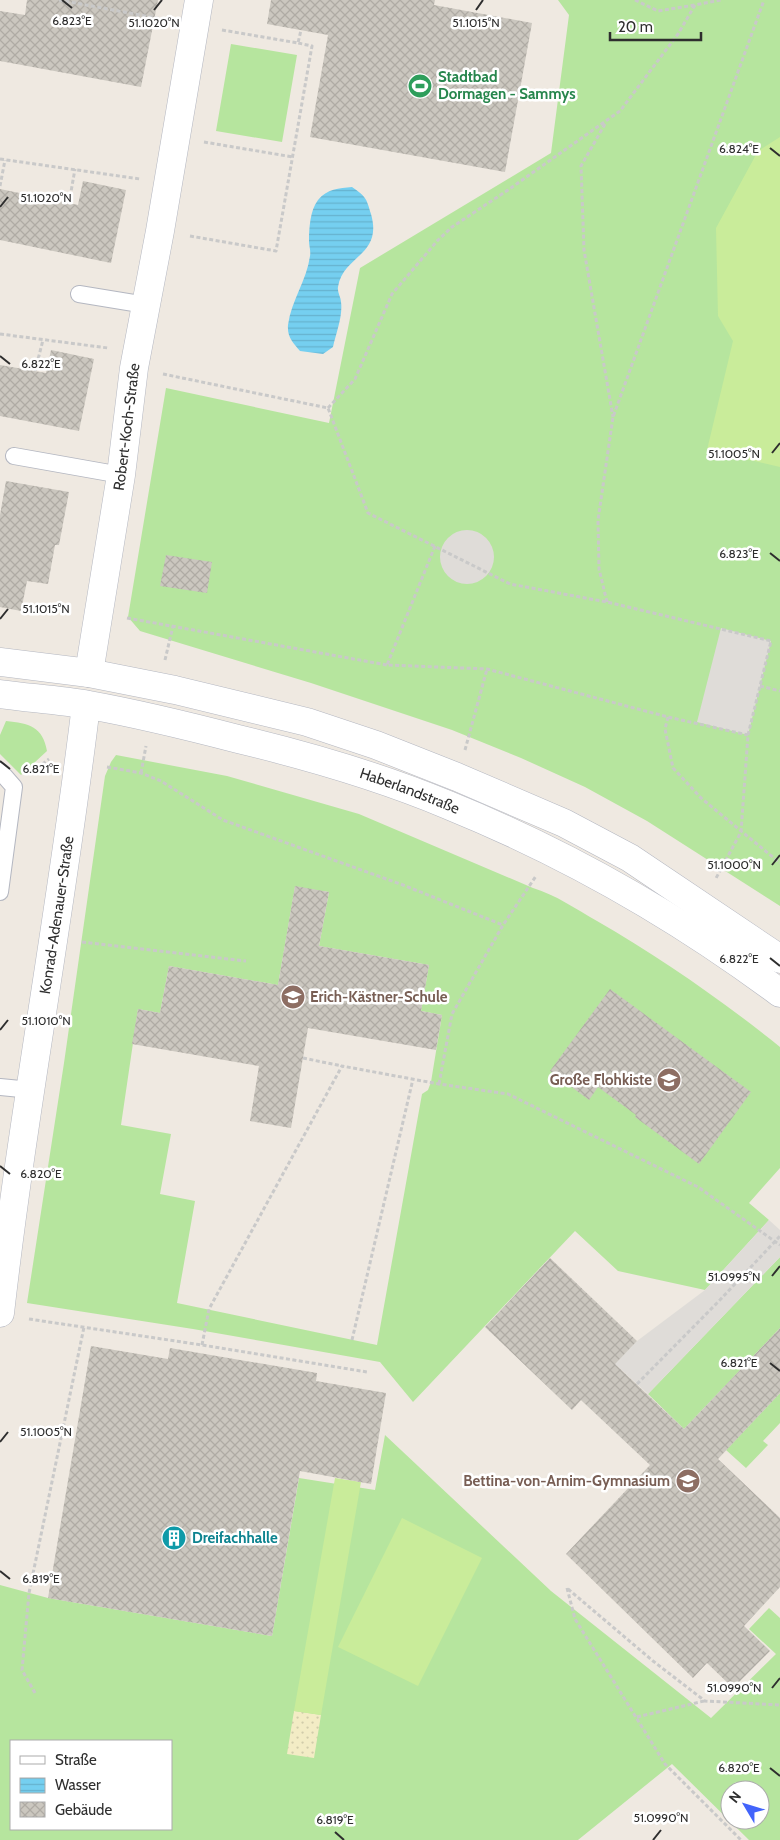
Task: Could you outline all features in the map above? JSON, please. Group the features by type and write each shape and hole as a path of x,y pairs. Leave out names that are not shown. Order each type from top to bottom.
{"street":[{"name":"Robert-Koch-Straße","path":"86,705 122,475 135,360 160,231 197,13"},
{"name":"Haberlandstraße","path":"0,662 90,673 175,690 307,722 376,745 457,777 572,828 630,858 780,959"},
{"name":"Haberlandstraße","path":"0,694 86,705 152,717 266,746 362,774 448,804 552,852 613,884 653,908 780,993"},
{"name":"Konrad-Adenauer-Straße","path":"0,1313 2,1272 54,939 86,705"}],"lane":[{"path":"78,294 146,305"},
{"path":"14,456 122,475"},
{"path":"0,771 14,786 0,892"},
{"path":"0,1087 31,1090"}],"path":[{"path":"59,0 197,13"},
{"path":"636,0 658,11 721,0"},
{"path":"607,602 599,569 598,520 613,417 764,0"},
{"path":"328,408 355,379 392,294 438,240 452,227 620,111 678,34 695,4"},
{"path":"298,43 301,30"},
{"path":"160,231 276,251 312,46 253,36"},
{"path":"606,122 581,166 584,250 613,417"},
{"path":"176,137 292,157"},
{"path":"0,159 168,183"},
{"path":"0,186 5,160"},
{"path":"69,203 75,169"},
{"path":"0,334 43,340 135,360 328,408"},
{"path":"34,371 43,340"},
{"path":"328,408 368,513 510,584 607,602 771,641 748,735 741,832 701,905"},
{"path":"387,665 435,546"},
{"path":"99,613 387,665 487,669 748,735"},
{"path":"457,777 487,669"},
{"path":"760,686 780,691"},
{"path":"668,716 666,729 673,768 701,798 780,863"},
{"path":"14,786 53,755 142,773 161,781 223,820 503,925"},
{"path":"438,1084 452,1014 503,925 552,852"},
{"path":"54,939 246,961"},
{"path":"303,1058 438,1084 508,1094 698,1186 780,1245"},
{"path":"202,1344 209,1309 342,1066"},
{"path":"352,1340 413,1079"},
{"path":"637,1384 780,1236"},
{"path":"26,1319 202,1344 367,1372"},
{"path":"36,1693 22,1670 29,1594 84,1327"},
{"path":"704,1701 653,1661 567,1588 575,1619 665,1764 741,1840"},
{"path":"637,1717 704,1701 780,1705"}],"green space":[{"path":"558,0 780,0 780,906 647,821 585,787 521,758 452,730 311,683 140,631 128,617 166,388 329,423 360,268 551,153 569,15"},
{"path":"231,44 297,55 282,142 216,131"},
{"path":"780,137 780,467 707,450 733,341 718,316 716,228 758,151"},
{"path":"6,721 22,723 34,728 42,736 45,743 47,751 21,775 0,754 0,735"},
{"path":"116,755 227,776 359,814 558,898 621,935 691,981 780,1047 780,1168 749,1203 769,1220 705,1290 618,1271 575,1231 413,1402 380,1362 193,1329 27,1303 105,776","holes":["295,887 329,892 319,946 429,965 421,1011 442,1015 431,1082 428,1090 422,1094 377,1345 177,1303 195,1201 160,1194 171,1134 121,1125 138,1009 160,1013 169,966 278,985"]},
{"path":"780,1257 780,1328 684,1429 648,1394"},
{"path":"780,1393 780,1423 763,1441 768,1445 746,1468 726,1450"},
{"path":"385,1435 551,1591 711,1718 776,1654 749,1629 769,1608 780,1618 780,1840 749,1840 739,1830 770,1830 770,1780 720,1780 720,1811 672,1764 578,1840 0,1840 0,1585 48,1598 272,1636 299,1478 375,1490"},
{"path":"335,1478 361,1482 321,1715 294,1711"},
{"path":"402,1518 482,1558 418,1686 338,1647"}],"sand":[{"path":"294,1711 321,1715 314,1758 287,1754"}],"shaded area":[{"path":"462,530 472,530 486,538 492,547 494,557 492,567 486,576 472,584 462,584 452,579 445,572 440,562 440,552 445,542 452,535"},
{"path":"721,628 771,641 748,735 697,722"},
{"path":"769,1220 780,1230 780,1257 648,1394 615,1364 637,1341 705,1290"}],"water":[{"path":"352,187 363,195 368,204 373,228 372,239 341,276 338,289 341,300 341,313 333,347 323,354 300,351 290,336 288,325 292,307 308,265 310,225 313,209 325,193"}],"building":[{"path":"27,0 158,0 141,87 0,61 0,11 25,15"},
{"name":"Stadtbad Dormagen - Sammys","path":"271,0 435,0 434,5 532,23 505,172 310,137 328,35 267,24"},
{"path":"83,181 126,190 111,263 0,240 0,189 78,205"},
{"path":"51,350 94,359 79,431 0,416 0,365 46,373"},
{"path":"6,481 69,492 59,545 55,545 48,584 27,581 21,611 0,607 0,515"},
{"path":"166,555 212,562 207,593 160,586"},
{"name":"Erich-Kästner-Schule","path":"295,886 329,892 319,946 429,965 421,1011 442,1015 436,1050 308,1028 291,1128 250,1121 259,1066 132,1044 138,1009 160,1013 169,966 278,985"},
{"name":"Große Flohkiste","path":"610,989 751,1092 699,1164 598,1087 589,1100 550,1071"},
{"name":"Bettina-von-Arnim-Gymnasium","path":"550,1258 637,1341 615,1364 684,1429 780,1328 780,1393 718,1459 780,1518 780,1587 744,1626 770,1651 733,1688 707,1663 693,1678 566,1554 650,1465 581,1400 572,1410 485,1327"},
{"name":"Dreifachhalle","path":"91,1346 168,1359 170,1348 317,1373 316,1381 386,1393 371,1484 300,1471 272,1636 48,1598"}],"place":[{"name":"Stadtbad Dormagen - Sammys","path":"420,86"},
{"name":"Erich-Kästner-Schule","path":"293,997"},
{"name":"Große Flohkiste","path":"669,1080"},
{"name":"Bettina-von-Arnim-Gymnasium","path":"688,1481"},
{"name":"Dreifachhalle","path":"174,1538"}]}
